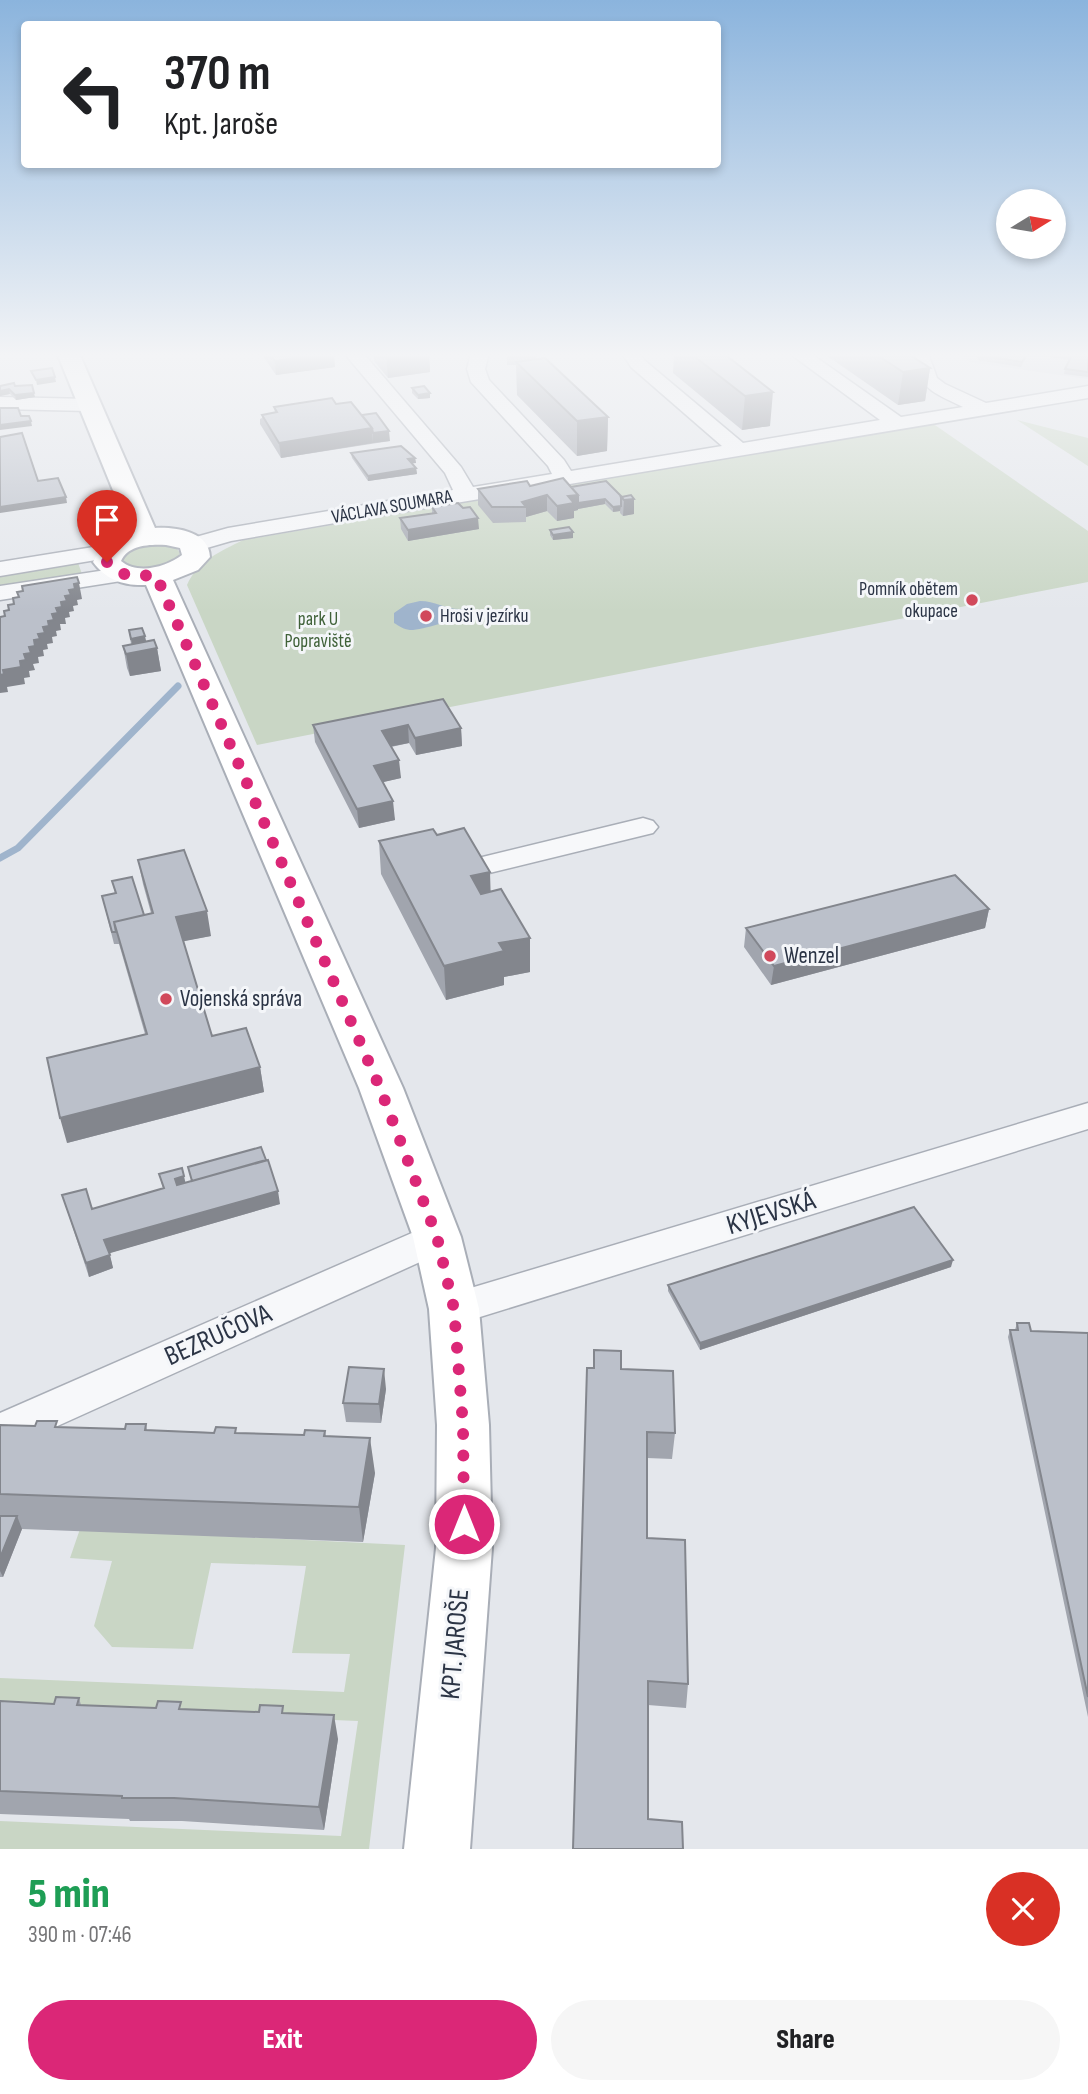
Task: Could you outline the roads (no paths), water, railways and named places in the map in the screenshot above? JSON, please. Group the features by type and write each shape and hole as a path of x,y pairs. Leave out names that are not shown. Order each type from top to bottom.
{"street":[{"path":"104,439 145,537"},
{"path":"427,439 454,471 466,494"},
{"path":"533,439 556,464 564,478"},
{"path":"727,439 738,449"},
{"name":"VÁCLAVA SOUMARA","path":"194,545 228,535 797,439"},
{"path":"0,569 182,568 191,563 197,551 194,545 174,537 131,540 131,567"},
{"path":"0,593 131,567"},
{"name":"KPT. JAROŠE","path":"131,567 380,1088 437,1237 454,1309 463,1425 464,1548 437,1849"},
{"path":"477,867 643,827"},
{"name":"KYJEVSKÁ","path":"454,1309 1088,1116"},
{"name":"BEZRUČOVA","path":"0,1433 437,1237"}],"water":[{"path":"420,601 462,609 465,614 448,622 414,630 394,623 394,613 407,604"}],"waterway":[{"path":"0,858 18,848 178,686"}],"place":[{"name":"Pomník obětem okupace","path":"972,600"},
{"name":"Hroši v jezírku","path":"426,616"},
{"name":"Wenzel","path":"770,956"},
{"name":"Vojenská správa","path":"166,999"}],"park label":[{"name":"park U Popraviště","path":"318,630"}]}
